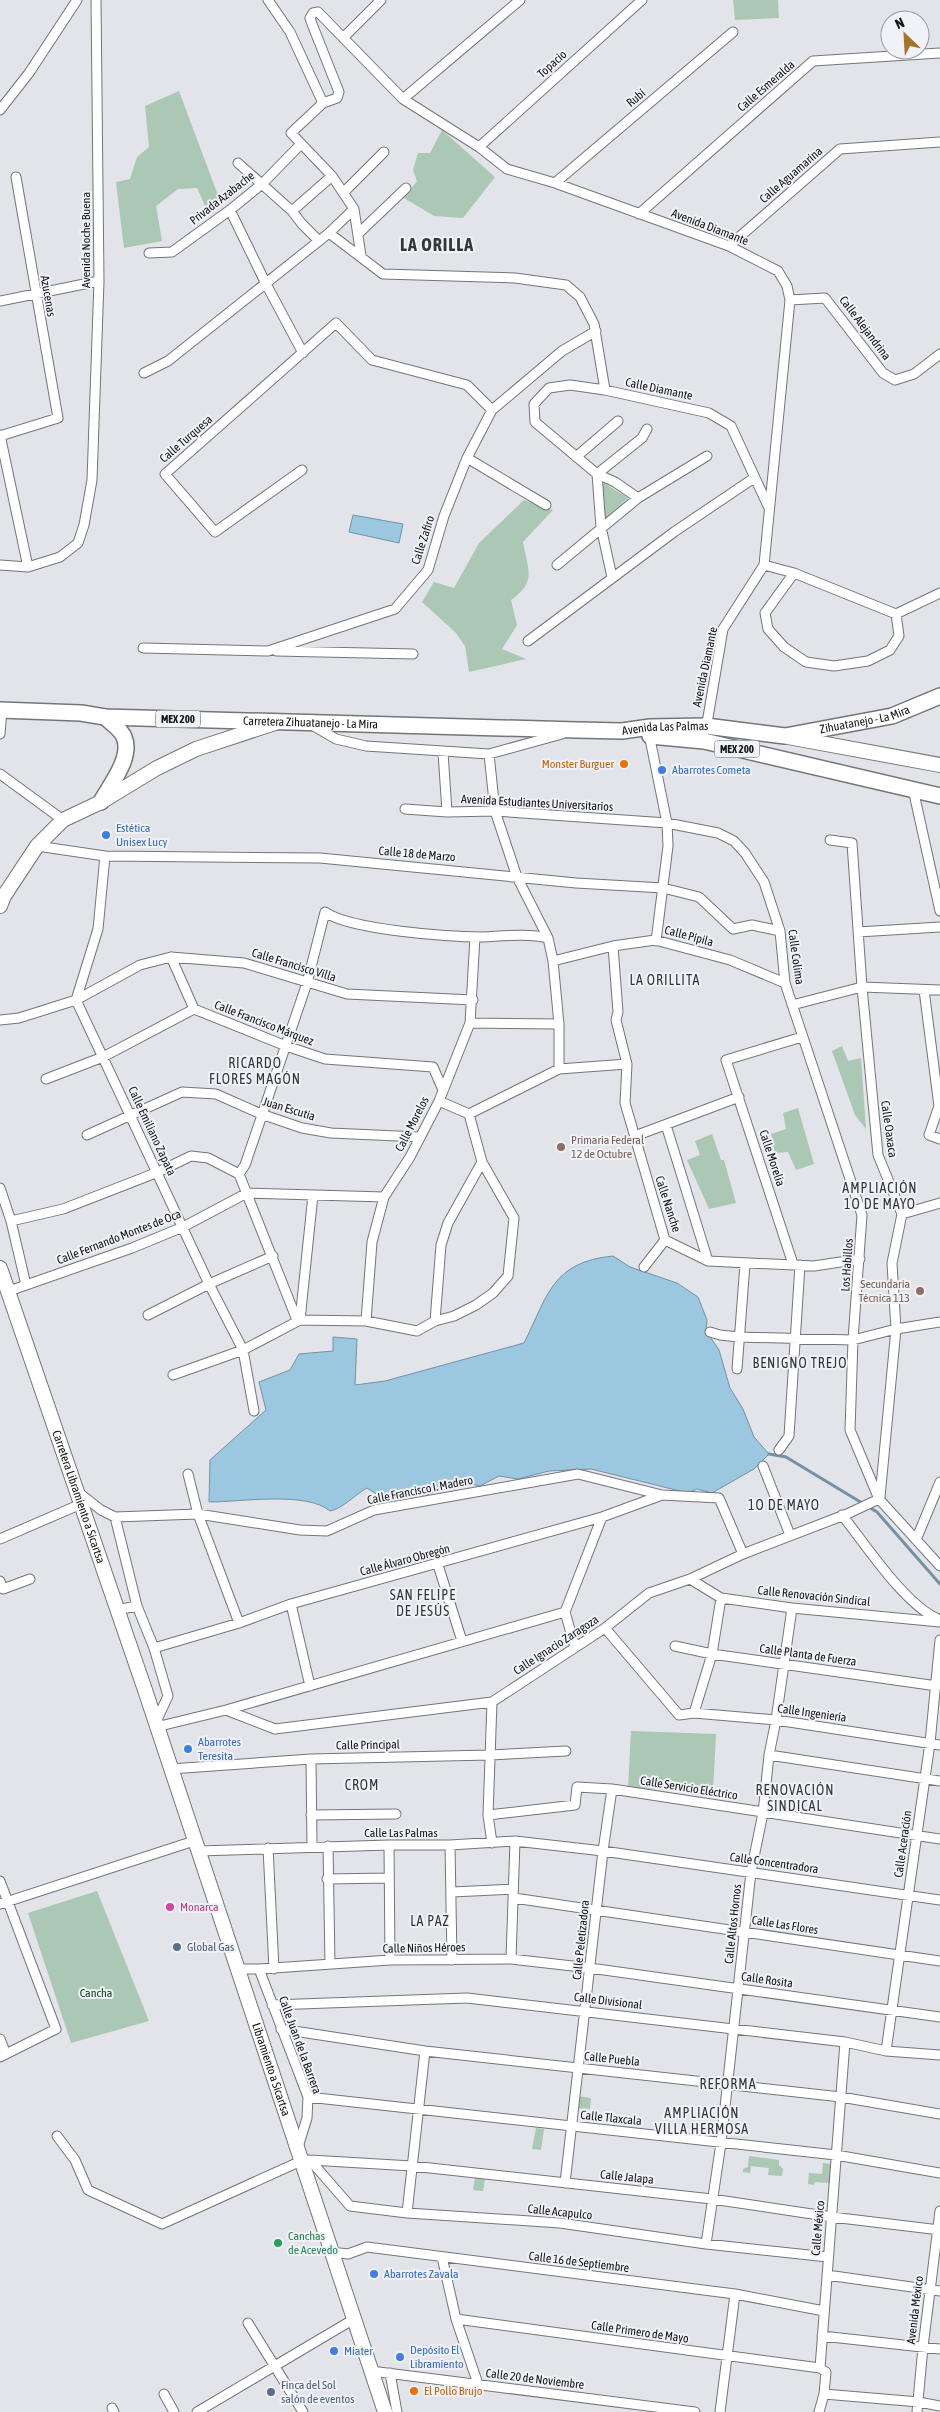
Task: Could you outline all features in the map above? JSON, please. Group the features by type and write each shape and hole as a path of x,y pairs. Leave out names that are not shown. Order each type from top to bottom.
{"highway":[{"name":"Zihuatanejo - La Mira","path":"785,736 892,716 940,696"},
{"name":"Carretera Zihuatanejo - La Mira","path":"1,710 81,713 105,717 310,724 622,731"},
{"path":"101,802 123,762 127,748 124,736 105,717"},
{"name":"Avenida Las Palmas","path":"622,731 785,736"},
{"name":"Avenida Las Palmas","path":"705,734 940,796"}],"main road":[{"path":"1,899 37,846 63,820 101,802 157,768 196,749 275,722"},
{"name":"Avenida Las Palmas","path":"785,736 940,764"},
{"name":"Carretera Libramiento a Sicartsa","path":"0,1268 156,1726"},
{"name":"Libramiento a Sicartsa","path":"156,1726 303,2157 331,2252 385,2412"}],"street":[{"path":"0,110 29,73 78,0"},
{"name":"Avenida Noche Buena","path":"28,567 60,557 78,543 84,525 92,480 99,281 96,0"},
{"path":"268,0 290,32 323,103 291,133 332,176 354,209 361,256"},
{"path":"343,38 381,0"},
{"path":"403,99 520,0"},
{"name":"Topacio","path":"479,147 642,0"},
{"name":"Avenida Diamante","path":"323,103 337,98 339,92 310,18 313,13 318,12 403,99 479,147 507,169 555,183 728,246 778,270 787,286 790,300 764,566 723,629 705,734"},
{"name":"Rubí","path":"555,183 733,32"},
{"name":"Calle Esmeralda","path":"639,214 813,61 940,53"},
{"name":"Calle Aguamarina","path":"728,246 840,149 940,142"},
{"name":"Privada Azabache","path":"149,253 172,252 262,184 301,144"},
{"path":"344,192 384,152"},
{"path":"238,162 292,211 302,224 319,240"},
{"path":"292,211 332,176"},
{"name":"Azucenas","path":"0,436 58,418 35,296 16,177"},
{"path":"359,233 406,188"},
{"path":"144,373 168,361 329,233 354,209"},
{"path":"230,210 266,284 303,353 336,323 372,360 467,385 492,410"},
{"name":"Calle Diamante","path":"329,233 382,274 514,278 566,285 580,297 596,331 606,390 709,413 731,426 769,508"},
{"path":"0,301 35,296 99,281"},
{"name":"Calle Alejandrina","path":"790,300 825,298 883,372 896,380 914,374 940,354"},
{"name":"Calle Zafiro","path":"142,648 268,651 395,609 428,570 444,516 466,458 492,410 562,351 596,331"},
{"name":"Calle Turquesa","path":"302,470 215,532 165,474 303,353"},
{"path":"606,390 570,385 549,388 534,404 535,422 597,474 615,482 638,498"},
{"path":"576,457 618,421"},
{"path":"597,474 642,438 647,429"},
{"path":"0,436 28,567 0,565"},
{"path":"557,565 638,498 707,456"},
{"path":"466,458 546,504"},
{"path":"597,474 601,527 612,577"},
{"path":"528,641 612,577 754,478"},
{"path":"764,566 794,573 896,614 940,593"},
{"path":"794,573 765,613 768,629 784,647 806,662 834,666 868,661 890,650 899,636 896,614"},
{"path":"268,651 413,654"},
{"path":"0,734 1,710"},
{"path":"310,724 336,739 366,746 489,754 577,730"},
{"path":"650,732 667,823 668,846 656,941"},
{"path":"443,752 447,812"},
{"path":"489,754 495,811 517,876 548,938 553,961 559,1024 559,1068"},
{"path":"0,774 63,820"},
{"path":"913,789 940,911"},
{"name":"Avenida Estudiantes Universitarios","path":"405,808 447,812 495,811 667,823"},
{"name":"Calle Colima","path":"667,823 718,833 734,841 764,882 780,931 785,983 802,1037"},
{"name":"Calle Oaxaca","path":"830,840 852,842 862,987 878,1155 902,1214"},
{"name":"Calle 18 de Marzo","path":"37,846 105,856 320,858 576,883 663,888 699,897 733,928 752,925 780,931"},
{"path":"76,1000 98,929 105,856"},
{"path":"239,1174 244,1165 307,983 325,912 333,917 376,928 475,936 548,938"},
{"path":"858,932 940,927"},
{"name":"Calle Morelos","path":"366,1321 372,1242 384,1197 410,1158 419,1137 439,1101 470,1023 475,936"},
{"name":"Calle Pípila","path":"553,961 612,946 656,941 730,960 785,983"},
{"name":"Calle Nanche","path":"612,946 618,1012 616,1020 627,1064 625,1103 665,1240 708,1261 814,1266 860,1259"},
{"path":"171,957 194,1010"},
{"name":"Calle Francisco Villa","path":"0,1020 19,1018 76,1000 140,965 171,957 244,963 347,994 472,1000"},
{"path":"792,1005 862,987 940,990"},
{"path":"924,990 939,1104 929,1135 940,1138"},
{"name":"Calle Emiliano Zapata","path":"76,1000 209,1284 243,1350 254,1411"},
{"name":"Calle Francisco Márquez","path":"46,1079 103,1057 194,1010 325,1059 433,1067 443,1090"},
{"path":"470,1023 559,1024"},
{"name":"Calle Morelia","path":"797,1264 726,1060 802,1037"},
{"name":"Los Habillos","path":"802,1037 862,1215 853,1340 850,1430 876,1500 940,1566"},
{"path":"469,1114 559,1068 627,1064"},
{"name":"Juan Escutia","path":"87,1135 182,1092 216,1094 261,1114 302,1128 331,1133 419,1137"},
{"path":"635,1136 739,1098"},
{"path":"439,1101 469,1114"},
{"path":"173,1375 243,1350 298,1320 366,1321 417,1331 435,1321 454,1316 476,1305 493,1292 508,1276 514,1218 482,1162 469,1114"},
{"path":"666,1124 708,1261"},
{"path":"11,1221 63,1209 158,1172 191,1156 208,1158 239,1174 298,1320"},
{"path":"435,1321 441,1244 448,1223 482,1162"},
{"path":"0,1188 11,1221 26,1285"},
{"path":"246,1193 384,1197"},
{"name":"Calle Fernando Montes de Oca","path":"9,1290 183,1227 246,1193"},
{"path":"298,1320 313,1195"},
{"path":"876,1500 896,1329 892,1263 902,1214 940,1204"},
{"path":"644,1267 665,1240"},
{"path":"148,1315 209,1284 273,1256"},
{"path":"736,1369 745,1264"},
{"path":"779,1450 789,1436 797,1339 797,1264"},
{"path":"710,1332 720,1336 853,1340 896,1329 940,1322"},
{"path":"763,1466 790,1535"},
{"path":"188,1474 198,1514 239,1623"},
{"name":"Calle Francisco I. Madero","path":"115,1517 198,1514 300,1530 327,1531 374,1510 578,1474 662,1495 719,1498 742,1554"},
{"path":"916,1540 940,1482"},
{"path":"76,1490 102,1510 115,1517 138,1606 154,1648 168,1696 156,1726"},
{"name":"Calle Álvaro Obregón","path":"154,1648 239,1623 291,1604 438,1565 602,1517 662,1495"},
{"name":"Calle Ignacio Zaragoza","path":"226,1710 275,1729 492,1702 605,1628 649,1593 690,1579 742,1554 845,1515 876,1500"},
{"path":"0,1539 81,1504"},
{"path":"845,1515 895,1582 926,1614 940,1620"},
{"name":"Calle Ignacio Zaragoza","path":"156,1726 226,1710 565,1612 602,1517"},
{"path":"438,1565 462,1641"},
{"path":"0,1582 3,1589 30,1579"},
{"name":"Calle Renovación Sindical","path":"690,1579 720,1598 792,1608 940,1620"},
{"path":"694,1713 712,1654 720,1598"},
{"path":"291,1604 310,1686"},
{"path":"116,1610 138,1606"},
{"name":"Calle Altos Hornos","path":"706,2244 721,2143 752,1872 763,1813 769,1755 785,1664 792,1608"},
{"path":"565,1612 575,1647"},
{"name":"Calle Ingeniería","path":"605,1628 680,1715 694,1713 776,1720 935,1744"},
{"name":"Calle Aceración","path":"886,2050 925,1779 935,1744 940,1640"},
{"name":"Calle Planta de Fuerza","path":"675,1646 712,1654 937,1686"},
{"path":"492,1702 488,1815 492,1843"},
{"name":"Calle Principal","path":"170,1768 311,1759 490,1755 566,1751"},
{"path":"769,1755 940,1781"},
{"path":"311,1759 312,1847"},
{"name":"Calle Servicio Eléctrico","path":"488,1815 575,1805 576,1787 612,1789 940,1839"},
{"name":"Calle Peletizadora","path":"565,2183 603,1851 612,1789"},
{"path":"312,1815 396,1814"},
{"path":"511,1959 515,1842"},
{"name":"Calle Las Palmas","path":"3,1902 196,1846 268,1848 515,1842 603,1851"},
{"path":"389,1845 390,1960"},
{"path":"450,1845 452,1960"},
{"path":"328,1846 327,1878 330,1964"},
{"path":"268,1848 274,1969"},
{"name":"Calle Concentradora","path":"603,1851 940,1900"},
{"path":"327,1878 388,1878"},
{"path":"0,1881 3,1902 56,2029 3,2056 0,2039"},
{"name":"Calle Las Flores","path":"452,1892 514,1893 596,1911 940,1961"},
{"name":"Calle Niños Héroes","path":"258,1969 390,1960 511,1959 590,1968"},
{"name":"Calle Rosita","path":"590,1968 940,2017"},
{"path":"238,1969 258,1969"},
{"name":"Calle Juan de la Barrera","path":"258,1969 308,2097 303,2157"},
{"name":"Calle Divisional","path":"272,2005 467,1998 845,2042 886,2050 940,2055"},
{"name":"Calle Puebla","path":"282,2029 425,2051 841,2097 940,2114"},
{"name":"Calle México","path":"819,2412 824,2394 826,2372 820,2368 845,2042"},
{"path":"407,2213 425,2051"},
{"name":"Calle Tlaxcala","path":"308,2097 836,2155 940,2173"},
{"path":"57,2136 75,2160 88,2190 162,2224 303,2157"},
{"name":"Calle Jalapa","path":"303,2157 412,2166 712,2199 832,2217 939,2230"},
{"name":"Calle Acapulco","path":"303,2157 350,2206 407,2213 560,2223 706,2244 828,2257"},
{"name":"Avenida México","path":"917,2412 940,2212"},
{"name":"Calle 16 de Septiembre","path":"331,2252 348,2254 367,2247 735,2294 824,2311"},
{"path":"442,2257 456,2319 478,2384"},
{"path":"827,2275 940,2290"},
{"path":"720,2412 735,2294"},
{"path":"196,2412 354,2319"},
{"name":"Calle Primero de Mayo","path":"456,2319 820,2368"},
{"path":"248,2323 303,2412"},
{"path":"822,2336 940,2349"},
{"name":"Calle 20 de Noviembre","path":"371,2371 695,2412"},
{"path":"390,2373 397,2412"},
{"path":"164,2394 174,2412"},
{"path":"824,2394 919,2402 940,2406"}],"green space":[{"path":"733,0 778,0 779,18 735,20"},
{"path":"179,91 219,198 206,208 197,188 178,189 156,206 162,241 124,248 116,182 130,179 137,157 149,147 145,106"},
{"path":"442,130 495,177 463,218 434,216 404,198 417,181 413,170 418,153 430,153"},
{"path":"604,483 628,498 606,519 601,503 603,491 601,486"},
{"path":"524,500 553,510 523,542 529,575 528,581 525,587 511,600 517,625 502,649 526,659 469,672 465,646 456,633 422,602 434,582 454,588 479,543"},
{"path":"842,1046 848,1061 861,1058 866,1129 855,1115 832,1051"},
{"path":"798,1108 814,1164 796,1170 788,1152 775,1153 771,1134 786,1129 783,1113"},
{"path":"712,1134 721,1160 724,1160 736,1203 709,1209 687,1160 700,1155 695,1141"},
{"path":"631,1731 716,1734 713,1791 628,1788"},
{"name":"Cancha","path":"97,1891 149,2021 71,2043 28,1913"},
{"path":"577,2096 591,2098 590,2109 576,2108"},
{"path":"536,2128 544,2129 541,2150 532,2149"},
{"path":"749,2156 779,2160 779,2165 783,2169 782,2176 768,2175 769,2168 751,2166 750,2173 743,2172 743,2169 748,2167"},
{"path":"823,2163 831,2164 829,2183 815,2182 814,2185 808,2184 809,2173 822,2174"},
{"path":"475,2177 485,2178 483,2191 473,2190"}],"water":[{"path":"353,515 403,524 399,543 349,532"},
{"path":"613,1256 630,1267 677,1283 698,1297 707,1320 706,1331 719,1350 730,1388 743,1409 754,1437 769,1454 754,1469 712,1493 697,1489 688,1493 591,1469 549,1471 518,1479 499,1476 480,1486 458,1481 427,1495 404,1502 384,1499 367,1488 335,1510 330,1511 319,1505 290,1499 209,1502 210,1460 266,1410 259,1382 290,1370 299,1354 333,1351 333,1337 357,1339 355,1385 385,1381 524,1343 547,1296 564,1274 577,1265 593,1259"}],"waterway":[{"path":"769,1454 786,1457 877,1512 940,1584"}],"place":[{"name":"Monster Burguer","path":"624,764"},
{"name":"Abarrotes Cometa","path":"662,770"},
{"name":"Estética Unisex Lucy","path":"106,835"},
{"name":"Primaria Federal 12 de Octubre","path":"561,1147"},
{"name":"Secundaria Técnica 113","path":"920,1291"},
{"name":"Abarrotes Teresita","path":"188,1749"},
{"name":"Monarca","path":"170,1907"},
{"name":"Global Gas","path":"177,1947"},
{"name":"Canchas de Acevedo","path":"278,2243"},
{"name":"Abarrotes Zavala","path":"374,2274"},
{"name":"Miater","path":"334,2351"},
{"name":"Depósito El Libramiento","path":"400,2357"},
{"name":"El Pollo Brujo","path":"414,2391"},
{"name":"Finca del Sol salón de eventos","path":"271,2392"}],"district":[{"name":"LA ORILLA","path":"437,244"},
{"name":"LA ORILLITA","path":"665,980"},
{"name":"RICARDO FLORES MAGÓN","path":"255,1072"},
{"name":"AMPLIACIÓN 1O DE MAYO","path":"880,1196"},
{"name":"BENIGNO TREJO","path":"800,1363"},
{"name":"1O DE MAYO","path":"784,1505"},
{"name":"SAN FELIPE DE JESÚS","path":"423,1604"},
{"name":"CROM","path":"362,1785"},
{"name":"RENOVACIÓN SINDICAL","path":"795,1798"},
{"name":"LA PAZ","path":"430,1921"},
{"name":"REFORMA","path":"728,2084"},
{"name":"AMPLIACIÓN VILLA HERMOSA","path":"702,2122"}]}
